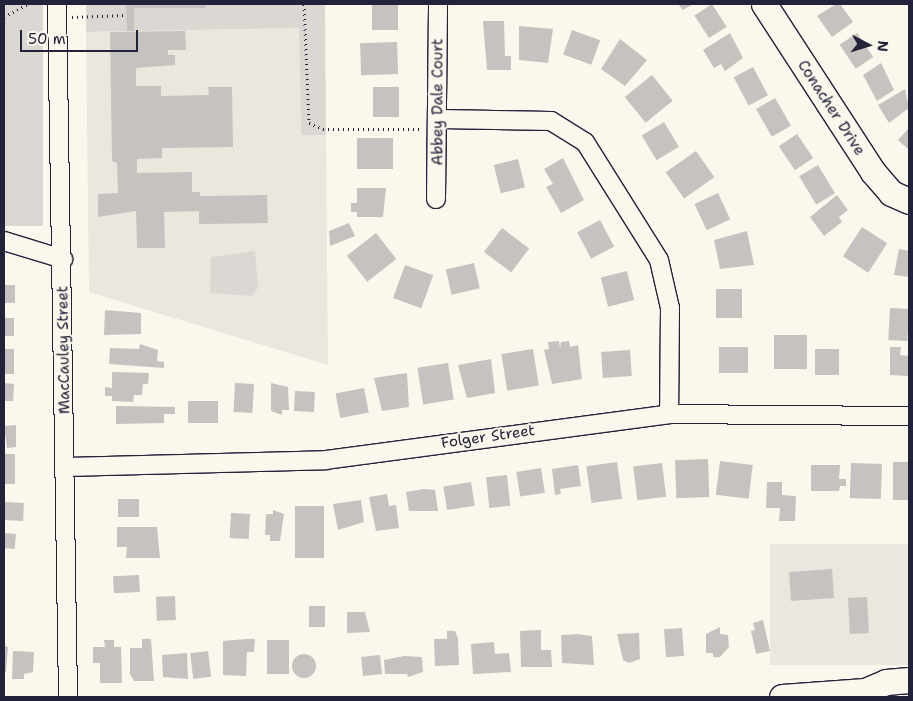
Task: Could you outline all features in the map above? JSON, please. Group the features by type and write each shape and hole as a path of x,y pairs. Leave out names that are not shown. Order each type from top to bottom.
{"street":[{"name":"Abbey Dale Court","path":"436,199 439,124 438,4"},
{"name":"Conacher Drive","path":"764,4 873,172 891,193 909,201"},
{"name":"MacCauley Street","path":"57,11 66,467 68,697"},
{"path":"439,124 552,122 584,142 659,260 670,308 669,414"},
{"path":"4,241 62,259"},
{"name":"Folger Street","path":"66,467 326,460 669,414 909,416"},
{"path":"782,697 874,694 886,682 909,680"}],"path":[{"path":"4,17 27,4"},
{"path":"304,4 309,123 323,129 439,124"},
{"path":"57,11 126,15"}],"shaded area":[{"path":"4,4 43,4 43,226 4,226"},
{"path":"86,4 325,4 326,135 301,135 299,28 86,32"},
{"path":"299,28 301,134 326,135 328,365 89,292 86,32"},
{"path":"255,251 258,288 252,296 210,293 211,257"},
{"path":"770,544 909,544 909,665 770,665"}],"building":[{"path":"126,4 206,4 206,8 134,8 134,31 127,31"},
{"path":"372,4 398,4 398,30 372,30"},
{"path":"678,4 693,4 683,10"},
{"path":"712,4 727,27 709,38 694,15"},
{"path":"836,4 840,4 853,22 832,37 817,16"},
{"path":"483,21 504,21 505,56 511,56 511,70 487,70"},
{"path":"519,26 553,29 548,63 519,60"},
{"path":"572,30 600,40 591,65 563,54"},
{"path":"185,31 186,50 168,50 168,55 175,55 175,65 136,68 136,86 161,86 161,96 209,95 208,87 232,87 233,147 162,148 162,158 137,159 137,173 192,172 192,192 200,192 200,196 267,195 268,223 199,224 199,211 164,212 165,248 137,248 136,211 98,217 98,194 118,193 117,163 112,161 110,32"},
{"path":"730,33 743,58 725,71 721,64 714,68 703,50"},
{"path":"857,33 873,57 856,69 840,45"},
{"path":"620,39 647,60 625,86 601,69"},
{"path":"397,42 398,74 361,75 360,43"},
{"path":"881,63 894,90 877,101 863,75"},
{"path":"753,67 768,95 749,106 734,77"},
{"path":"652,75 673,101 646,123 625,97"},
{"path":"373,87 399,87 399,117 373,117"},
{"path":"905,89 909,108 889,123 878,105"},
{"path":"775,98 791,126 772,137 756,109"},
{"path":"664,122 679,147 657,160 642,135"},
{"path":"909,128 909,150 898,140"},
{"path":"797,134 813,158 795,170 779,146"},
{"path":"357,138 393,138 393,169 357,169"},
{"path":"696,151 714,177 684,198 666,172"},
{"path":"563,158 584,200 561,213 546,187 553,184 544,169"},
{"path":"518,159 525,187 501,193 494,165"},
{"path":"818,165 835,193 816,205 799,176"},
{"path":"357,188 386,188 383,217 357,217 357,212 351,212 351,203 357,203"},
{"path":"718,193 730,219 707,230 694,204"},
{"path":"837,195 848,210 839,217 842,222 824,236 810,217"},
{"path":"600,220 614,246 591,259 577,232"},
{"path":"349,223 355,236 330,246 329,231"},
{"path":"862,227 887,243 868,273 843,256"},
{"path":"502,228 529,248 511,272 484,252"},
{"path":"747,231 754,265 720,269 714,240"},
{"path":"376,233 396,259 367,282 347,256"},
{"path":"899,249 909,251 909,277 894,275"},
{"path":"474,263 480,288 452,295 446,270"},
{"path":"405,265 433,275 421,308 393,298"},
{"path":"627,271 634,300 608,307 601,278"},
{"path":"4,285 15,285 15,303 4,303"},
{"path":"716,289 742,289 742,318 716,318"},
{"path":"890,308 909,309 907,341 888,340"},
{"path":"105,310 141,313 141,334 104,335"},
{"path":"4,318 14,318 14,336 4,336"},
{"path":"774,335 807,335 807,369 774,369"},
{"path":"559,341 560,348 561,342 569,341 570,347 578,345 582,379 552,384 544,350 549,349 548,342"},
{"path":"140,344 158,350 157,361 164,362 164,368 109,364 110,348 139,349"},
{"path":"719,347 748,347 748,373 719,373"},
{"path":"890,347 901,347 900,355 909,356 909,376 890,375"},
{"path":"4,349 14,349 14,374 4,374"},
{"path":"533,349 539,386 507,391 501,354"},
{"path":"815,349 839,349 839,375 815,375"},
{"path":"630,350 632,376 603,378 601,352"},
{"path":"491,359 495,393 467,398 458,365"},
{"path":"448,363 454,400 423,404 417,368"},
{"path":"112,372 149,373 148,384 143,384 142,395 134,395 133,402 112,401 112,396 105,396 105,387 112,388"},
{"path":"407,373 409,407 382,411 374,378"},
{"path":"4,383 14,384 13,401 4,401"},
{"path":"235,383 254,384 252,413 233,412"},
{"path":"271,383 288,387 289,410 282,410 282,415 271,411"},
{"path":"364,388 369,413 340,418 336,394"},
{"path":"295,391 315,392 314,412 294,411"},
{"path":"188,401 218,401 218,423 188,423"},
{"path":"116,406 175,407 175,414 164,414 164,423 116,424"},
{"path":"16,425 16,447 7,448 4,426"},
{"path":"4,454 15,454 15,484 4,484"},
{"path":"708,459 709,497 676,498 675,460"},
{"path":"720,461 753,465 749,499 716,495"},
{"path":"617,462 622,499 591,503 586,466"},
{"path":"893,462 909,462 909,500 893,500"},
{"path":"662,463 666,497 637,500 633,467"},
{"path":"851,463 882,464 881,499 850,498"},
{"path":"578,465 581,486 560,489 561,494 555,495 552,469"},
{"path":"811,465 840,465 839,479 846,479 846,486 840,486 839,491 811,491"},
{"path":"541,468 545,493 520,497 516,472"},
{"path":"507,475 510,506 489,508 486,477"},
{"path":"471,482 475,506 447,510 443,486"},
{"path":"767,482 782,482 782,495 796,496 795,521 779,521 780,508 766,508"},
{"path":"424,489 435,490 438,511 409,511 406,492"},
{"path":"387,494 389,506 396,505 399,528 376,531 369,497"},
{"path":"118,499 139,499 139,517 118,517"},
{"path":"361,500 364,522 338,530 333,504"},
{"path":"4,502 24,503 23,521 4,520"},
{"path":"295,506 324,506 324,558 295,558"},
{"path":"273,510 284,514 280,541 270,541 270,535 265,535 266,514 273,514"},
{"path":"231,513 250,514 249,539 230,538"},
{"path":"117,527 157,527 160,558 126,558 127,547 117,547"},
{"path":"4,533 16,534 15,549 4,548"},
{"path":"832,569 834,598 791,601 789,572"},
{"path":"139,575 140,592 114,593 113,576"},
{"path":"175,596 176,620 157,621 156,597"},
{"path":"867,597 869,633 850,634 848,598"},
{"path":"309,606 325,606 325,627 309,627"},
{"path":"347,612 365,612 370,632 347,633"},
{"path":"763,620 770,651 756,654 751,631 755,630 753,623"},
{"path":"720,627 720,634 728,635 729,647 720,657 713,657 713,653 706,653 706,634"},
{"path":"682,628 684,656 666,657 664,629"},
{"path":"541,630 541,650 551,650 552,667 521,667 520,631"},
{"path":"447,631 455,631 458,638 459,665 435,666 434,639 447,639"},
{"path":"639,633 640,659 629,663 623,660 617,634"},
{"path":"578,634 592,636 594,665 562,663 561,635"},
{"path":"142,639 151,639 154,681 134,681 130,674 130,648 142,648"},
{"path":"255,639 254,652 247,652 246,676 223,675 223,641"},
{"path":"104,640 114,640 114,647 121,647 122,683 100,683 100,663 93,663 93,647 105,647"},
{"path":"267,640 289,640 289,674 267,674"},
{"path":"494,642 495,654 509,653 511,672 473,674 471,644"},
{"path":"4,646 8,647 6,672 4,671"},
{"path":"13,651 34,652 33,672 24,674 24,679 12,679"},
{"path":"208,651 211,677 193,679 190,653"},
{"path":"187,653 188,679 163,677 162,655"},
{"path":"304,654 309,655 315,661 315,671 309,677 304,678 299,677 293,671 292,666 293,661 299,655"},
{"path":"380,655 382,674 363,676 361,657"},
{"path":"404,656 422,657 423,672 408,677 407,674 385,674 384,660"}]}
